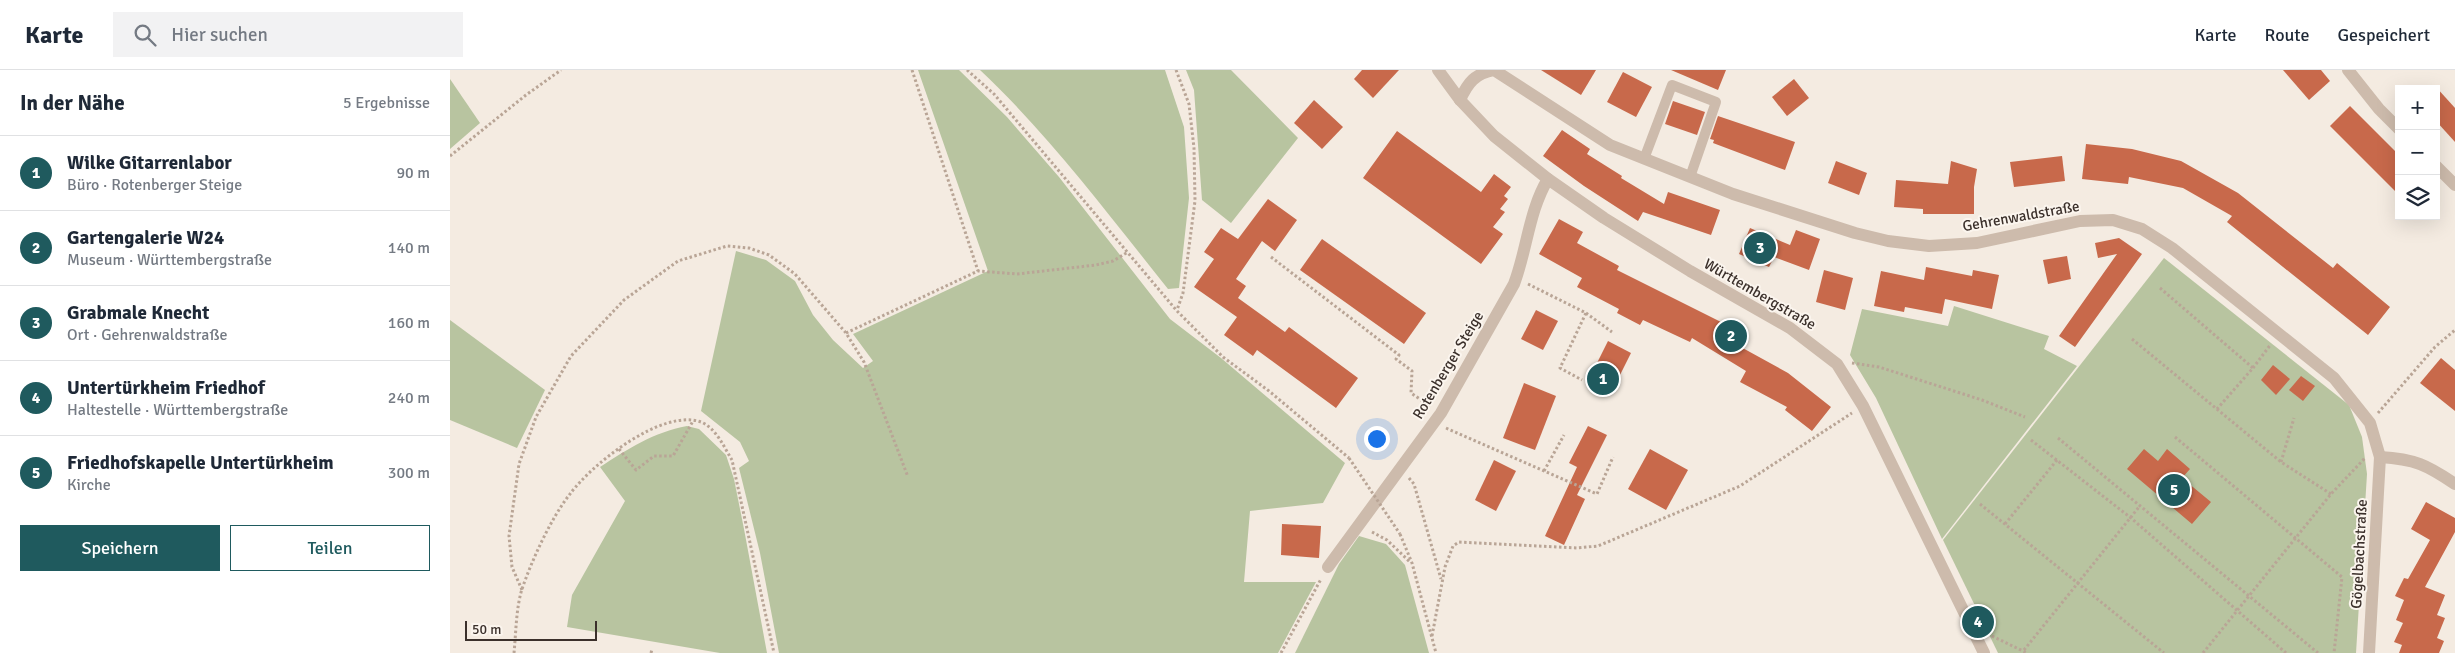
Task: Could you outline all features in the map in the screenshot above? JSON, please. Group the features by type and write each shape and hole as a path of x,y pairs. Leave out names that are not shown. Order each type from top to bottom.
{"street":[{"name":"Württembergstraße","path":"1438,70 1460,100 1494,136 1548,179 1604,218 1682,267 1790,328 1837,364 1863,406 1984,653"},
{"name":"Gehrenwaldstraße","path":"1460,100 1466,86 1475,76 1494,70 1610,145 1733,194 1855,233 1888,241 1929,246 1976,243 2080,221 2113,220 2142,229 2172,248 2334,378 2370,423 2379,452"},
{"path":"2348,70 2379,109 2395,125"},
{"path":"2440,170 2455,185"},
{"name":"Rotenberger Steige","path":"1328,567 1438,418 1517,278 1539,193 1548,179"},
{"path":"2379,452 2427,465 2455,484"},
{"name":"Gögelbachstraße","path":"2369,653 2379,452"}],"lane":[{"path":"1644,159 1672,85 1716,102 1690,177"}],"path":[{"path":"450,156 526,94 562,70"},
{"path":"912,70 978,272"},
{"path":"967,70 994,94 1177,311 1223,357 1269,391 1349,458 1400,534 1412,563 1436,653"},
{"path":"1176,70 1189,104 1194,148 1195,201 1183,293 1177,311"},
{"path":"522,590 512,567 508,536 519,464 536,417 571,356 624,300 678,261 727,246 749,248 769,255 794,274 846,333 864,362 908,477"},
{"path":"846,333 978,272 1017,274 1096,265 1113,261 1128,252"},
{"path":"1272,257 1398,355 1396,359 1412,370 1411,393 1438,418 1544,471 1597,494 1614,457"},
{"path":"1517,278 1586,313 1612,332"},
{"path":"2160,288 2253,368"},
{"path":"1582,380 1560,368 1586,313"},
{"path":"2370,423 2435,347 2455,330"},
{"path":"2217,410 2253,368 2279,332"},
{"path":"2132,339 2281,462 2331,494"},
{"path":"1837,364 1856,362 1879,367 1982,400 2025,417"},
{"path":"1432,636 1442,581 1453,546 1459,542 1577,548 1598,546 1740,486 1863,406"},
{"path":"2281,462 2294,418"},
{"path":"514,653 522,590 546,536 569,494 599,462 619,449 645,433 670,422 687,419 703,423 718,435 732,460 774,653"},
{"path":"619,449 636,470 654,456 673,456 694,421"},
{"path":"1544,471 1564,435"},
{"path":"2176,437 2342,577 2334,653"},
{"path":"2058,438 2139,507 2318,653"},
{"path":"2031,440 2130,518 2286,653"},
{"path":"2203,653 2238,612 2294,538 2331,494 2360,462 2379,452"},
{"path":"2005,524 2057,460"},
{"path":"1414,484 1442,581"},
{"path":"1980,504 2164,653"},
{"path":"1974,632 1999,638 2025,652 2139,507"},
{"path":"1355,530 1367,530 1376,533 1387,540 1412,563"},
{"path":"1281,653 1328,567"}],"green space":[{"path":"918,70 959,70 1007,117 1059,177 1170,319 1221,358 1345,463 1323,503 1250,511 1244,582 1316,582 1278,653 779,653 760,553 739,468 749,461 740,442 701,411 736,251 766,260 795,281 813,315 833,340 863,368 873,361 853,334 988,271"},
{"path":"980,70 1165,70 1184,127 1189,198 1179,288 1168,289 1101,204 1054,149 1006,95"},
{"path":"1186,70 1231,70 1298,138 1231,223 1202,200 1194,90"},
{"path":"450,79 480,123 450,149"},
{"path":"2164,258 2349,405 2362,437 2367,474 2356,653 1998,653 1943,540"},
{"path":"1954,306 2049,336 2044,349 2077,366 1942,539 1876,398 1850,355 1862,309 1948,326"},
{"path":"450,320 545,390 517,448 450,420"},
{"path":"687,426 699,429 726,455 734,479 767,653 720,653 567,627 572,595 625,501 600,467 652,437"},
{"path":"1359,536 1386,544 1405,565 1429,653 1295,653 1339,564"}],"building":[{"path":"1362,70 1399,70 1373,98 1354,79"},
{"path":"1541,70 1596,70 1581,95"},
{"path":"1671,70 1726,70 1718,90"},
{"path":"2283,70 2321,70 2330,81 2309,100"},
{"path":"1623,72 1652,87 1636,117 1607,102"},
{"path":"1794,79 1809,98 1787,116 1772,97"},
{"path":"2440,91 2455,108 2455,142 2440,125"},
{"path":"1314,100 1343,127 1322,149 1294,123"},
{"path":"1673,101 1705,112 1697,135 1665,124"},
{"path":"2350,106 2395,151 2395,191 2330,126"},
{"path":"1718,116 1795,142 1785,170 1713,143 1714,140 1710,139"},
{"path":"1562,130 1590,149 1587,154 1622,176 1621,178 1664,204 1668,192 1720,210 1711,235 1643,212 1638,221 1584,186 1543,156"},
{"path":"1397,131 1481,192 1494,174 1511,187 1504,196 1508,199 1500,209 1505,212 1493,227 1503,234 1481,264 1363,178"},
{"path":"2086,144 2132,149 2181,161 2238,193 2333,268 2337,263 2390,307 2368,335 2227,222 2232,216 2183,188 2129,177 2128,184 2082,179"},
{"path":"2062,156 2065,181 2014,187 2010,162"},
{"path":"1836,161 1867,173 1859,195 1828,183"},
{"path":"1951,161 1977,169 1974,187 1974,214 1923,214 1923,209 1894,207 1896,180 1948,184"},
{"path":"1268,199 1297,220 1275,251 1262,241 1236,279 1246,286 1238,298 1285,332 1289,327 1358,378 1336,408 1257,350 1253,356 1224,335 1237,317 1194,287 1214,259 1204,252 1221,228 1238,239"},
{"path":"1559,219 1583,232 1577,243 1619,266 1617,270 1719,321 1745,337 1739,346 1788,373 1831,407 1812,431 1785,410 1787,407 1740,382 1746,371 1692,338 1690,342 1643,320 1640,325 1617,313 1619,309 1577,287 1582,278 1539,254"},
{"path":"1750,228 1790,245 1796,230 1820,239 1809,270 1774,257 1769,267 1739,254"},
{"path":"2119,238 2142,254 2075,347 2059,336 2117,254 2098,258 2095,243"},
{"path":"1322,239 1426,313 1404,344 1300,270"},
{"path":"2067,256 2071,279 2048,284 2043,260"},
{"path":"1926,267 1972,276 1973,270 1999,275 1992,309 1945,299 1942,314 1905,307 1904,312 1874,306 1881,271 1924,280"},
{"path":"1824,270 1853,278 1845,310 1816,302"},
{"path":"1536,310 1558,321 1543,350 1521,339"},
{"path":"1608,341 1631,353 1610,395 1587,383"},
{"path":"2441,358 2455,370 2455,411 2420,383"},
{"path":"2273,365 2290,379 2276,395 2261,380"},
{"path":"2301,376 2315,386 2303,401 2289,390"},
{"path":"1524,383 1556,396 1535,450 1503,438"},
{"path":"1588,426 1607,435 1577,495 1585,499 1564,545 1545,536 1577,467 1569,463"},
{"path":"1650,449 1688,470 1666,510 1628,489"},
{"path":"2144,449 2158,461 2167,449 2190,469 2182,478 2211,502 2192,524 2127,469"},
{"path":"1494,460 1516,471 1496,511 1475,500"},
{"path":"2426,502 2455,518 2455,532 2425,587 2445,595 2437,615 2445,618 2437,638 2444,641 2439,653 2399,653 2402,645 2394,642 2403,623 2396,620 2404,600 2395,596 2404,578 2408,579 2430,540 2411,529"},
{"path":"1282,524 1321,526 1319,558 1281,555"}],"place":[{"name":"Grabmale Knecht","path":"1760,248"},
{"name":"Gartengalerie W24","path":"1731,336"},
{"name":"Wilke Gitarrenlabor","path":"1603,379"},
{"name":"Friedhofskapelle Untertürkheim","path":"2174,490"},
{"name":"Untertürkheim Friedhof","path":"1978,622"}]}
